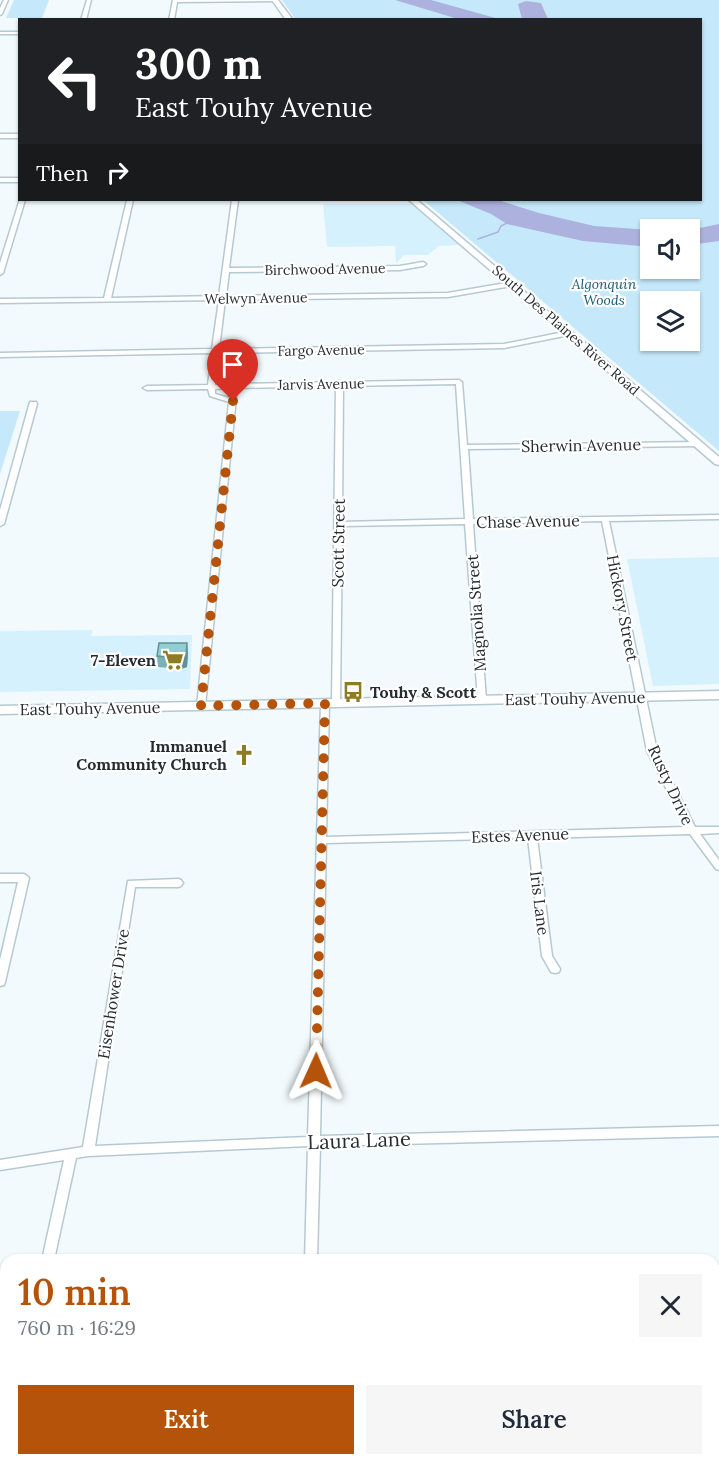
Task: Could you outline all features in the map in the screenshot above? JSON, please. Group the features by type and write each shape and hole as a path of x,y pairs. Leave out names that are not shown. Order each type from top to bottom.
{"main road":[{"path":"275,0 288,18"},
{"name":"South Des Plaines River Road","path":"414,201 719,462"},
{"name":"East Touhy Avenue","path":"0,710 719,695"}],"street":[{"path":"0,14 6,0"},
{"path":"84,18 89,0"},
{"path":"171,18 175,0 275,0"},
{"path":"0,33 18,33"},
{"path":"0,136 18,136"},
{"path":"0,180 18,180"},
{"path":"0,273 22,201"},
{"path":"107,299 130,201"},
{"path":"233,401 213,395 211,387 235,201"},
{"name":"Birchwood Avenue","path":"226,270 400,268 423,264"},
{"name":"Welwyn Avenue","path":"0,301 448,295 512,284"},
{"name":"Fargo Avenue","path":"0,355 504,346 569,333"},
{"name":"Jarvis Avenue","path":"147,388 459,382"},
{"name":"Magnolia Street","path":"459,382 482,700"},
{"name":"Scott Street","path":"311,1254 322,840 338,524 340,383"},
{"path":"201,706 234,385"},
{"path":"0,524 33,404"},
{"name":"Sherwin Avenue","path":"465,447 698,444"},
{"name":"Chase Avenue","path":"338,524 719,517"},
{"name":"Hickory Street","path":"605,519 640,696"},
{"name":"Rusty Drive","path":"640,696 652,751 692,830 719,867"},
{"name":"Estes Avenue","path":"322,840 719,830"},
{"name":"Iris Lane","path":"532,835 547,956 555,969"},
{"path":"0,878 24,878 0,982"},
{"name":"Eisenhower Drive","path":"88,1151 131,884 178,883"},
{"name":"Laura Lane","path":"0,1165 88,1151 314,1141 719,1131"},
{"path":"49,1254 71,1154"}],"shaded area":[{"path":"323,204 411,204 459,245 439,246 428,255 404,255 396,263 395,246 327,247"},
{"path":"719,557 719,684 653,686 627,559"},
{"path":"93,630 91,636 192,635 190,689 0,692 0,631"}],"green space":[{"path":"14,0 49,0 42,18 6,18"},
{"name":"Algonquin Woods","path":"282,0 719,0 719,451 424,201 702,201 702,18 295,18"},
{"path":"0,411 20,411 0,474"}],"water":[{"path":"395,0 431,0 495,18 455,18"},
{"path":"526,1 541,3 548,18 522,18 518,4"},
{"path":"459,201 501,201 594,226 640,229 640,246 583,241 507,224 491,214"},
{"path":"719,224 719,241 700,244 700,228"}],"building":[{"path":"159,643 187,643 186,656 180,658 157,656"}],"waterway":[{"path":"478,239 498,232 501,226 509,222"}],"place":[{"name":"7-Eleven","path":"173,660"},
{"name":"Touhy & Scott","path":"353,692"},
{"name":"Immanuel Community Church","path":"244,755"}],"route":[{"path":"233,401 201,706 325,703 316,1071"}]}
